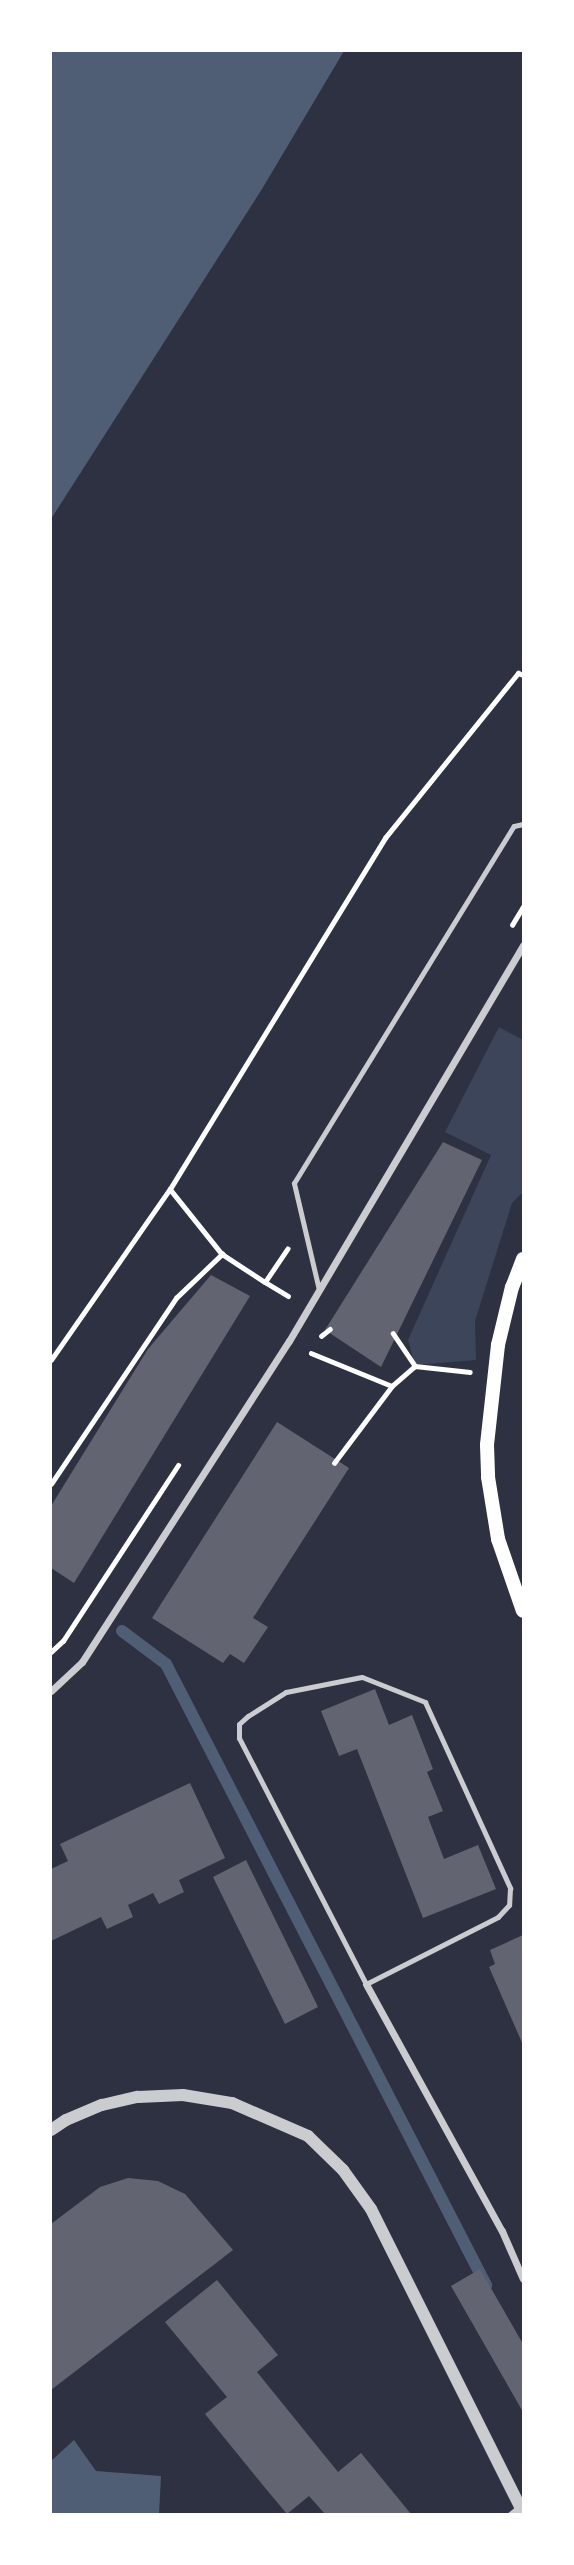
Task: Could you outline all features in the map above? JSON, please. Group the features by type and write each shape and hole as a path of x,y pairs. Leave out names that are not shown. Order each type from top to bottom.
{"main road":[{"path":"523,1259 512,1287 494,1375 487,1445 492,1513 505,1565 523,1611"}],"street":[{"path":"51,1691 82,1662 319,1290 523,945"},
{"path":"366,1984 502,2231 523,2279"},
{"path":"51,2130 102,2105 138,2097 183,2095 232,2103 265,2115 308,2136 343,2170 371,2209 518,2511"}],"lane":[{"path":"319,1290 294,1183 514,826 523,824"},
{"path":"362,1677 425,1702 510,1888 509,1905 498,1917 366,1984 239,1738 239,1724 286,1692 362,1677"}],"path":[{"path":"51,1360 170,1189 385,838 518,673 523,675"},
{"path":"170,1189 222,1254 288,1296 281,1308"},
{"path":"265,1282 304,1224"},
{"path":"51,1484 176,1298 222,1254"},
{"path":"393,1333 415,1366"},
{"path":"311,1353 393,1386"},
{"path":"334,1463 393,1386 415,1366 494,1375"},
{"path":"51,1652 63,1641 183,1457"}],"shaded area":[{"path":"51,51 344,51 262,189 51,519"},
{"path":"499,1027 523,1040 523,1192 512,1203 475,1321 476,1360 415,1365 408,1340 491,1155 445,1132"},
{"path":"74,2440 96,2471 161,2476 159,2514 51,2514 51,2461"}],"building":[{"path":"443,1142 482,1160 381,1367 325,1330"},
{"path":"211,1275 250,1296 74,1583 51,1568 51,1506 148,1349"},
{"path":"277,1422 349,1468 253,1618 268,1627 244,1663 230,1654 223,1663 152,1618"},
{"path":"375,1689 389,1725 412,1715 433,1769 427,1772 443,1811 428,1817 444,1859 478,1845 496,1889 423,1918 357,1749 339,1756 321,1711"},
{"path":"190,1783 225,1858 179,1880 184,1892 159,1904 153,1893 128,1905 133,1917 107,1929 101,1917 51,1941 51,1869 68,1861 60,1844"},
{"path":"246,1860 318,2007 285,2024 213,1877"},
{"path":"523,1935 523,2045 489,1967 495,1964 490,1950"},
{"path":"128,2178 158,2181 185,2194 233,2250 51,2390 51,2224 100,2187"},
{"path":"480,2269 523,2344 523,2412 451,2286"},
{"path":"217,2280 278,2355 257,2372 338,2472 361,2453 411,2514 325,2514 309,2496 287,2514 266,2489 205,2414 227,2397 165,2322"}],"waterway":[{"path":"122,1631 166,1664 486,2285"}]}
